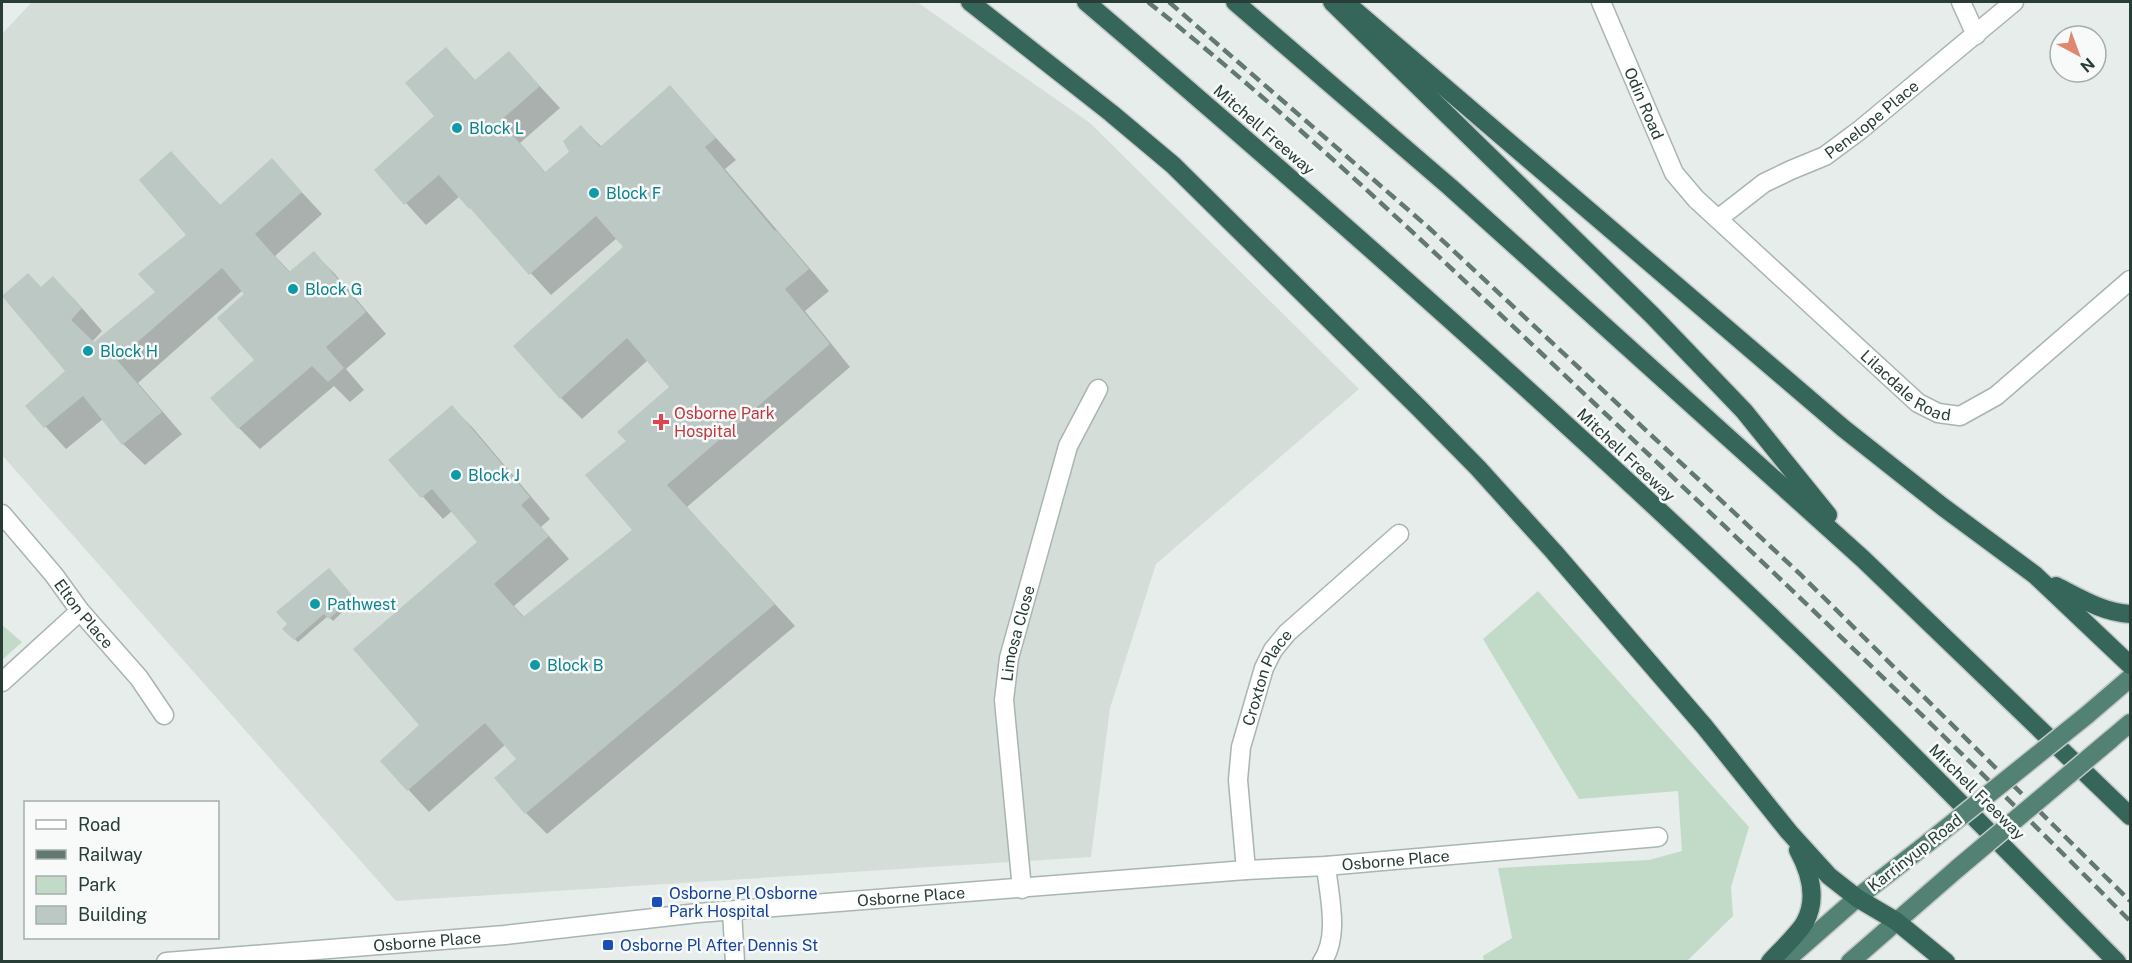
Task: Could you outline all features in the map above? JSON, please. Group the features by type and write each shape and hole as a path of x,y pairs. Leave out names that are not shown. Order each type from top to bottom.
{"highway":[{"path":"970,2 1173,165 1478,468 1554,552 1704,726 1789,832 1829,876 1857,898 1896,921 1946,962"},
{"name":"Mitchell Freeway","path":"1086,2 1384,260 1631,486 1875,717 2117,962"},
{"path":"1235,2 1450,187 1863,559 2130,816"},
{"path":"1332,2 1660,323 1744,411 1863,559"},
{"path":"1345,2 1843,428 1943,507 2036,576 2130,665"},
{"path":"2036,576 2094,606 2117,613 2130,614"},
{"name":"Karrinyup Road","path":"1784,962 1857,898 2087,715 2130,678"},
{"path":"1850,962 2130,723"},
{"path":"1770,962 1805,924 1810,908 1812,885 1804,862 1789,832"}],"street":[{"name":"Odin Road","path":"1601,2 1674,173 1696,198"},
{"path":"1961,2 1976,35"},
{"name":"Penelope Place","path":"1719,218 1764,183 1825,156 1860,130 2014,2"},
{"name":"Lilacdale Road","path":"1696,198 1918,403 1938,413 1960,416 1996,396 2130,280"},
{"name":"Limosa Close","path":"1022,889 1004,700 1005,677 1008,658 1068,446 1098,389"},
{"name":"Elton Place","path":"2,514 54,575 80,611 139,678 164,715"},
{"name":"Croxton Place","path":"1246,870 1238,780 1241,747 1264,668 1273,650 1287,633 1399,534"},
{"path":"2,682 80,611"},
{"name":"Osborne Place","path":"166,962 505,935 698,913 1246,870 1326,866 1658,837"},
{"path":"1322,962 1328,953 1332,933 1326,866"},
{"path":"732,911 735,962"}],"shaded area":[{"name":"Osborne Park Hospital","path":"32,2 917,2 1090,123 1359,389 1156,564 1110,708 1091,857 396,901 2,455 2,34"}],"green space":[{"path":"1538,591 1749,827 1731,887 1733,916 1687,961 1484,961 1483,956 1512,938 1498,868 1649,860 1682,851 1678,791 1579,799 1483,639"},
{"path":"2,625 22,642 2,660"}],"building":[{"path":"446,47 475,80 509,51 540,86 500,121 545,172 569,152 563,141 581,125 600,147 670,85 716,138 705,147 809,269 785,289 830,344 667,485 775,604 525,814 494,778 516,759 485,723 407,791 380,761 419,725 353,649 477,542 432,489 421,498 388,460 452,405 530,497 521,505 549,536 494,584 523,617 632,530 585,475 626,441 617,432 669,387 627,338 560,399 513,346 623,247 596,216 529,275 439,175 404,205 374,170 434,116 405,83"},
{"name":"Block G","path":"171,151 220,205 272,158 302,192 255,234 289,272 314,251 366,312 326,347 344,368 328,382 312,366 238,429 210,398 254,360 217,318 244,294 222,268 117,360 162,412 122,445 83,396 44,428 25,406 65,371 2,296 28,273 41,287 53,276 82,308 71,320 94,342 155,292 138,274 186,235 139,180"},
{"name":"Pathwest","path":"329,568 353,596 329,619 324,614 294,640 282,629 287,624 276,612"}],"railway":[{"path":"1148,2 1264,98 1431,250 1865,660 2130,921"},
{"path":"1169,2 1428,227 1800,574 2130,901"}],"place":[{"name":"Block L","path":"457,128"},
{"name":"Block F","path":"594,193"},
{"name":"Block G","path":"293,289"},
{"name":"Block H","path":"88,351"},
{"name":"Osborne Park Hospital","path":"661,422"},
{"name":"Block J","path":"456,475"},
{"name":"Pathwest","path":"315,604"},
{"name":"Block B","path":"535,665"},
{"name":"Osborne Pl Osborne Park Hospital","path":"657,902"},
{"name":"Osborne Pl After Dennis St","path":"608,945"}]}
